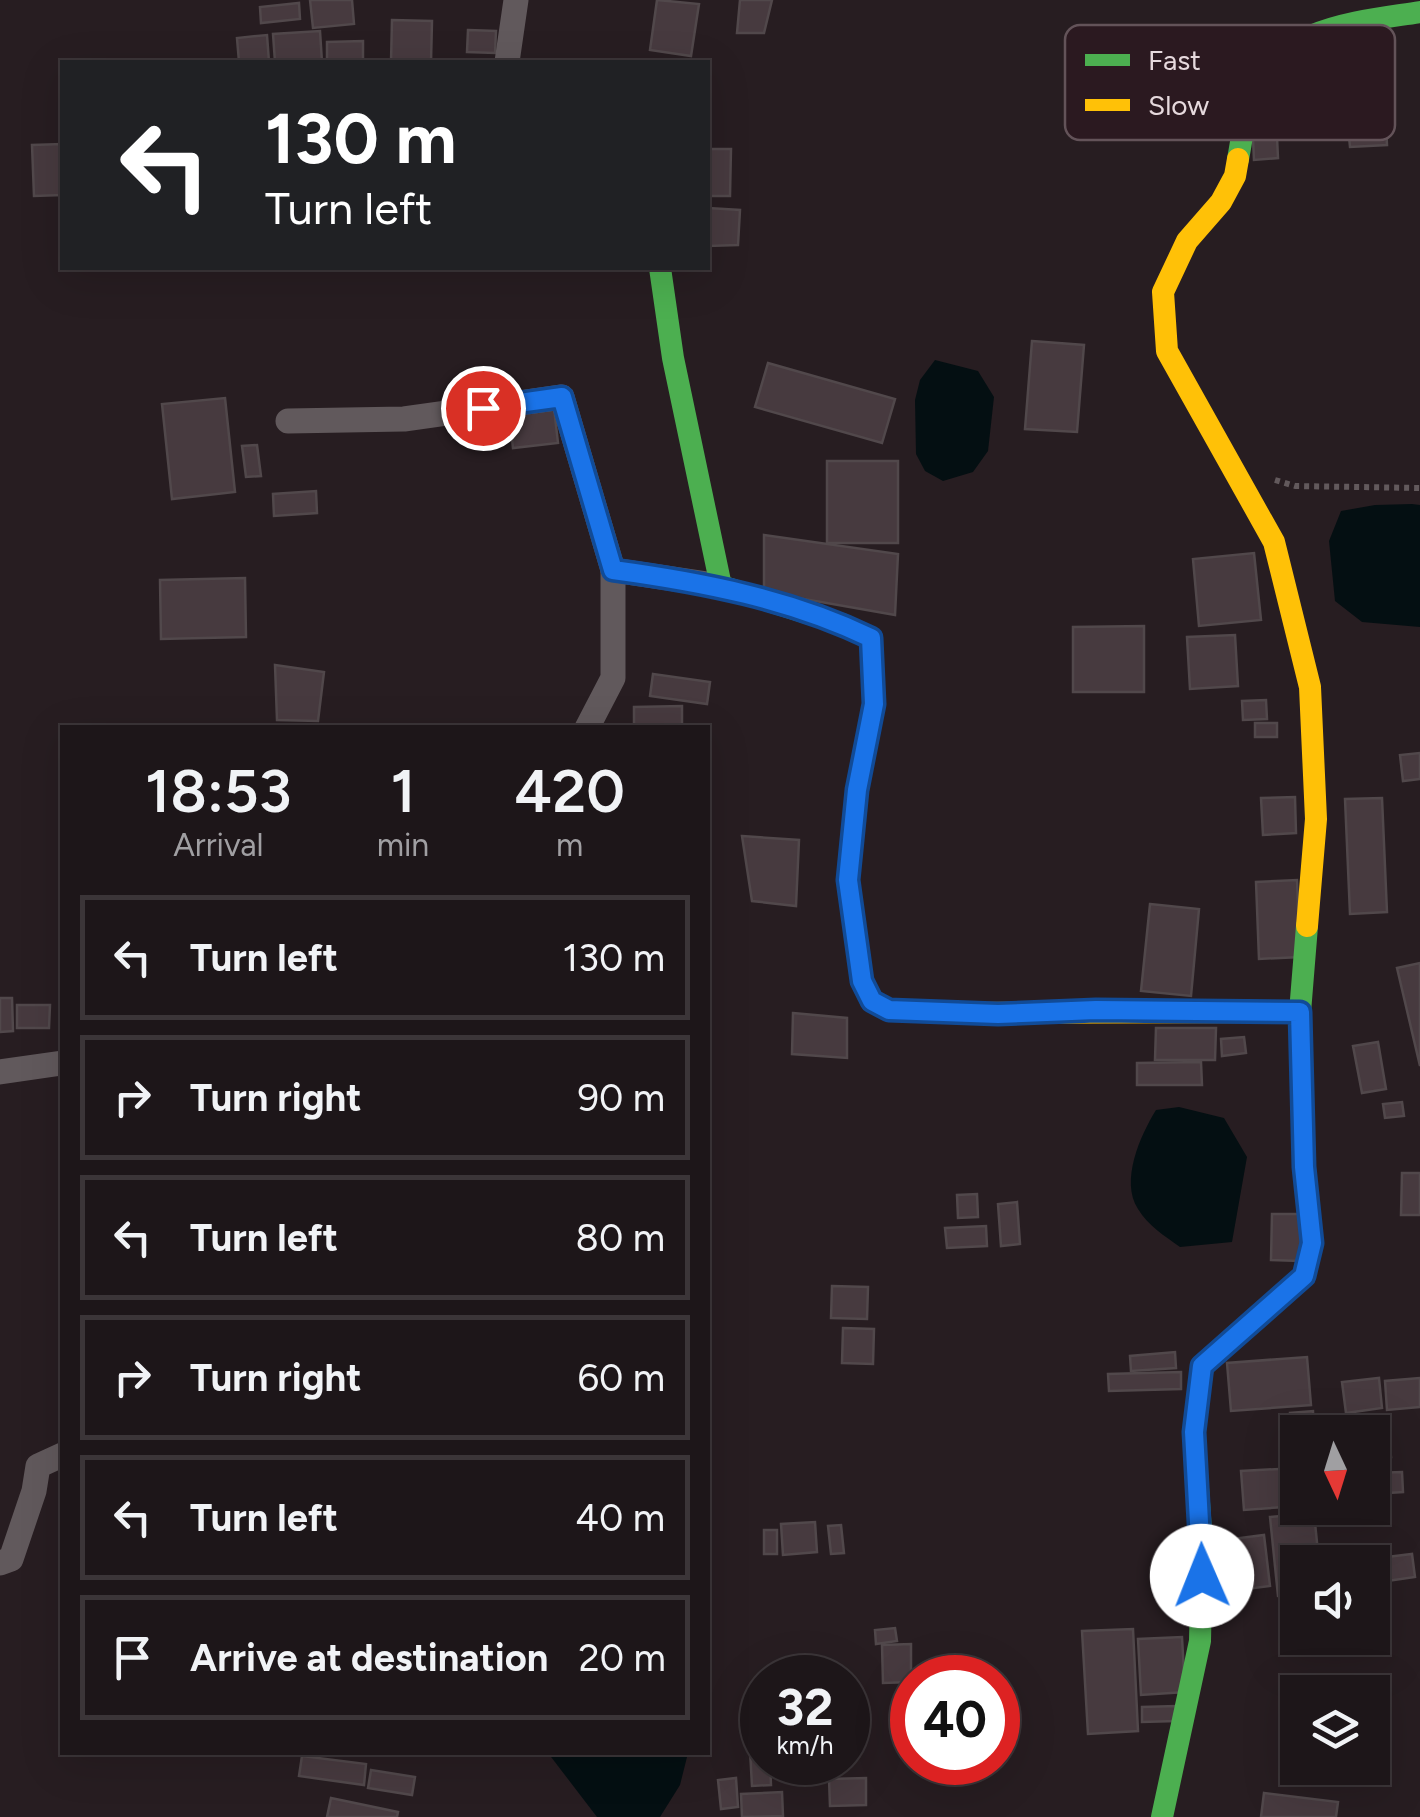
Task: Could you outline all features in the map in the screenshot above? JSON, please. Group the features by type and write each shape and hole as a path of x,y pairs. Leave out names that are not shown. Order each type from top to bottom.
{"street":[{"path":"507,60 516,0"},
{"path":"1342,25 1420,12"},
{"path":"1162,1817 1200,1641 1202,1544 1194,1432 1202,1366 1304,1276 1312,1243 1304,1167 1300,1012 1316,818 1310,687 1274,542 1167,351 1163,292 1187,241 1221,202 1235,176 1242,140"},
{"path":"660,270 673,358 721,586"},
{"path":"288,421 404,419 562,397 613,570 613,678 589,725"},
{"path":"613,570 721,586 842,624 871,638 874,704 857,790 848,880 862,981 872,1001 889,1010 998,1014 1096,1010 1300,1012"},
{"path":"0,1072 60,1063"},
{"path":"0,1562 11,1560 34,1491 38,1466 60,1457"}],"path":[{"path":"1232,465 1294,486 1420,488"}],"shaded area":[{"path":"935,360 978,371 994,397 988,451 973,472 943,481 925,471 916,454 915,400 920,380"},
{"path":"1420,505 1420,627 1362,622 1335,601 1329,541 1341,511"},
{"path":"1179,1107 1224,1118 1247,1157 1232,1242 1180,1247 1147,1221 1133,1198 1134,1159 1150,1121 1156,1110"},
{"path":"550,1755 688,1755 680,1785 660,1817 597,1817"}],"building":[{"path":"310,0 352,0 354,24 313,28"},
{"path":"657,0 699,4 691,56 650,50"},
{"path":"740,0 772,0 764,33 737,33"},
{"path":"299,3 300,19 261,23 260,7"},
{"path":"392,20 432,21 431,60 391,60"},
{"path":"468,30 496,31 495,53 467,52"},
{"path":"320,31 322,60 275,60 273,34"},
{"path":"267,35 269,60 239,60 237,38"},
{"path":"363,41 363,60 327,60 327,42"},
{"path":"1253,140 1277,140 1278,158 1254,160"},
{"path":"1349,140 1387,140 1387,145 1350,147"},
{"path":"60,144 60,195 34,196 32,145"},
{"path":"710,149 731,149 730,196 710,196"},
{"path":"710,208 740,210 738,245 710,246"},
{"path":"1032,341 1084,345 1077,432 1025,429"},
{"path":"768,363 895,399 882,443 755,407"},
{"path":"225,398 235,492 172,499 162,404"},
{"path":"554,408 558,443 513,448 509,413"},
{"path":"257,445 261,476 246,477 242,446"},
{"path":"827,461 898,461 898,543 827,543"},
{"path":"316,491 317,513 274,516 273,494"},
{"path":"764,535 898,554 895,615 764,592"},
{"path":"1254,553 1261,620 1199,626 1193,559"},
{"path":"245,578 246,637 161,639 160,580"},
{"path":"1144,626 1144,692 1073,692 1073,627"},
{"path":"1235,635 1238,686 1190,689 1187,637"},
{"path":"275,665 324,672 318,721 277,720"},
{"path":"653,674 710,682 707,704 650,696"},
{"path":"1266,700 1267,719 1243,720 1242,701"},
{"path":"682,706 682,725 634,725 634,707"},
{"path":"1255,723 1277,723 1277,737 1255,737"},
{"path":"1420,753 1420,779 1403,781 1400,755"},
{"path":"1295,797 1296,833 1263,835 1261,798"},
{"path":"1382,798 1387,912 1350,914 1345,799"},
{"path":"742,836 799,840 796,906 752,901"},
{"path":"1297,880 1300,957 1259,959 1256,882"},
{"path":"1150,904 1199,909 1191,996 1141,991"},
{"path":"1420,963 1420,1066 1397,968"},
{"path":"0,998 12,998 13,1031 0,1032"},
{"path":"17,1005 50,1005 49,1028 17,1028"},
{"path":"793,1013 847,1018 847,1058 792,1054"},
{"path":"1156,1028 1216,1028 1215,1060 1155,1060"},
{"path":"1244,1037 1246,1053 1222,1056 1221,1039"},
{"path":"1378,1042 1386,1089 1362,1093 1353,1046"},
{"path":"1201,1062 1202,1085 1137,1085 1137,1063"},
{"path":"1402,1102 1404,1116 1385,1118 1383,1104"},
{"path":"1402,1173 1420,1173 1420,1215 1401,1215"},
{"path":"977,1194 978,1217 958,1218 957,1195"},
{"path":"1017,1202 1020,1244 1001,1246 998,1204"},
{"path":"1272,1214 1302,1214 1300,1261 1271,1260"},
{"path":"986,1226 987,1246 947,1248 945,1228"},
{"path":"832,1286 868,1287 867,1319 831,1318"},
{"path":"843,1328 874,1329 873,1364 842,1363"},
{"path":"1175,1352 1176,1368 1131,1371 1130,1356"},
{"path":"1307,1357 1311,1405 1231,1411 1227,1363"},
{"path":"1181,1372 1181,1389 1109,1391 1108,1374"},
{"path":"1379,1378 1382,1408 1346,1413 1342,1382"},
{"path":"1420,1378 1420,1407 1387,1410 1385,1381"},
{"path":"1313,1411 1313,1415 1290,1415"},
{"path":"1280,1469 1280,1507 1244,1510 1241,1471"},
{"path":"1390,1472 1402,1472 1403,1492 1390,1493"},
{"path":"1280,1516 1280,1525 1315,1525 1317,1545 1280,1545 1280,1596 1278,1596 1270,1517"},
{"path":"815,1522 817,1552 783,1555 781,1524"},
{"path":"841,1525 844,1553 831,1554 828,1526"},
{"path":"764,1530 777,1530 777,1554 764,1554"},
{"path":"1264,1535 1270,1586 1238,1590 1232,1539"},
{"path":"1412,1554 1415,1577 1390,1581 1390,1557"},
{"path":"895,1628 897,1641 876,1644 875,1630"},
{"path":"1133,1629 1138,1731 1088,1734 1082,1631"},
{"path":"1182,1637 1185,1692 1141,1695 1138,1639"},
{"path":"911,1644 911,1655 890,1655 890,1683 883,1683 882,1645"},
{"path":"1176,1706 1176,1721 1142,1722 1142,1707"},
{"path":"302,1756 366,1764 364,1785 299,1776"},
{"path":"371,1770 415,1777 412,1795 368,1788"},
{"path":"736,1778 738,1807 721,1809 718,1780"},
{"path":"829,1785 866,1785 866,1805 830,1806"},
{"path":"782,1792 783,1816 742,1817 741,1794"},
{"path":"1264,1793 1338,1802 1336,1817 1261,1817"},
{"path":"331,1798 398,1812 397,1817 327,1817"}],"traffic: fast":[{"path":"1345,25 1420,12"},
{"path":"1238,159 1241,140"},
{"path":"660,270 673,358 721,586 842,624 871,639 874,704 857,790 848,880 862,981 871,1001 889,1010 961,1013"},
{"path":"1162,1817 1200,1641 1202,1544 1194,1432 1203,1366 1304,1276 1312,1243 1304,1167 1300,1012 1307,926"}],"traffic: slow":[{"path":"1238,159 1235,176 1221,202 1187,241 1163,292 1167,351 1274,542 1310,687 1316,819 1307,926"},
{"path":"961,1013 1300,1012"}],"route":[{"path":"483,408 562,397 613,570 721,586 842,624 871,638 874,704 857,790 848,880 862,981 872,1001 889,1010 998,1014 1096,1010 1300,1012 1304,1167 1312,1243 1304,1276 1202,1366 1194,1432 1202,1576"}]}
